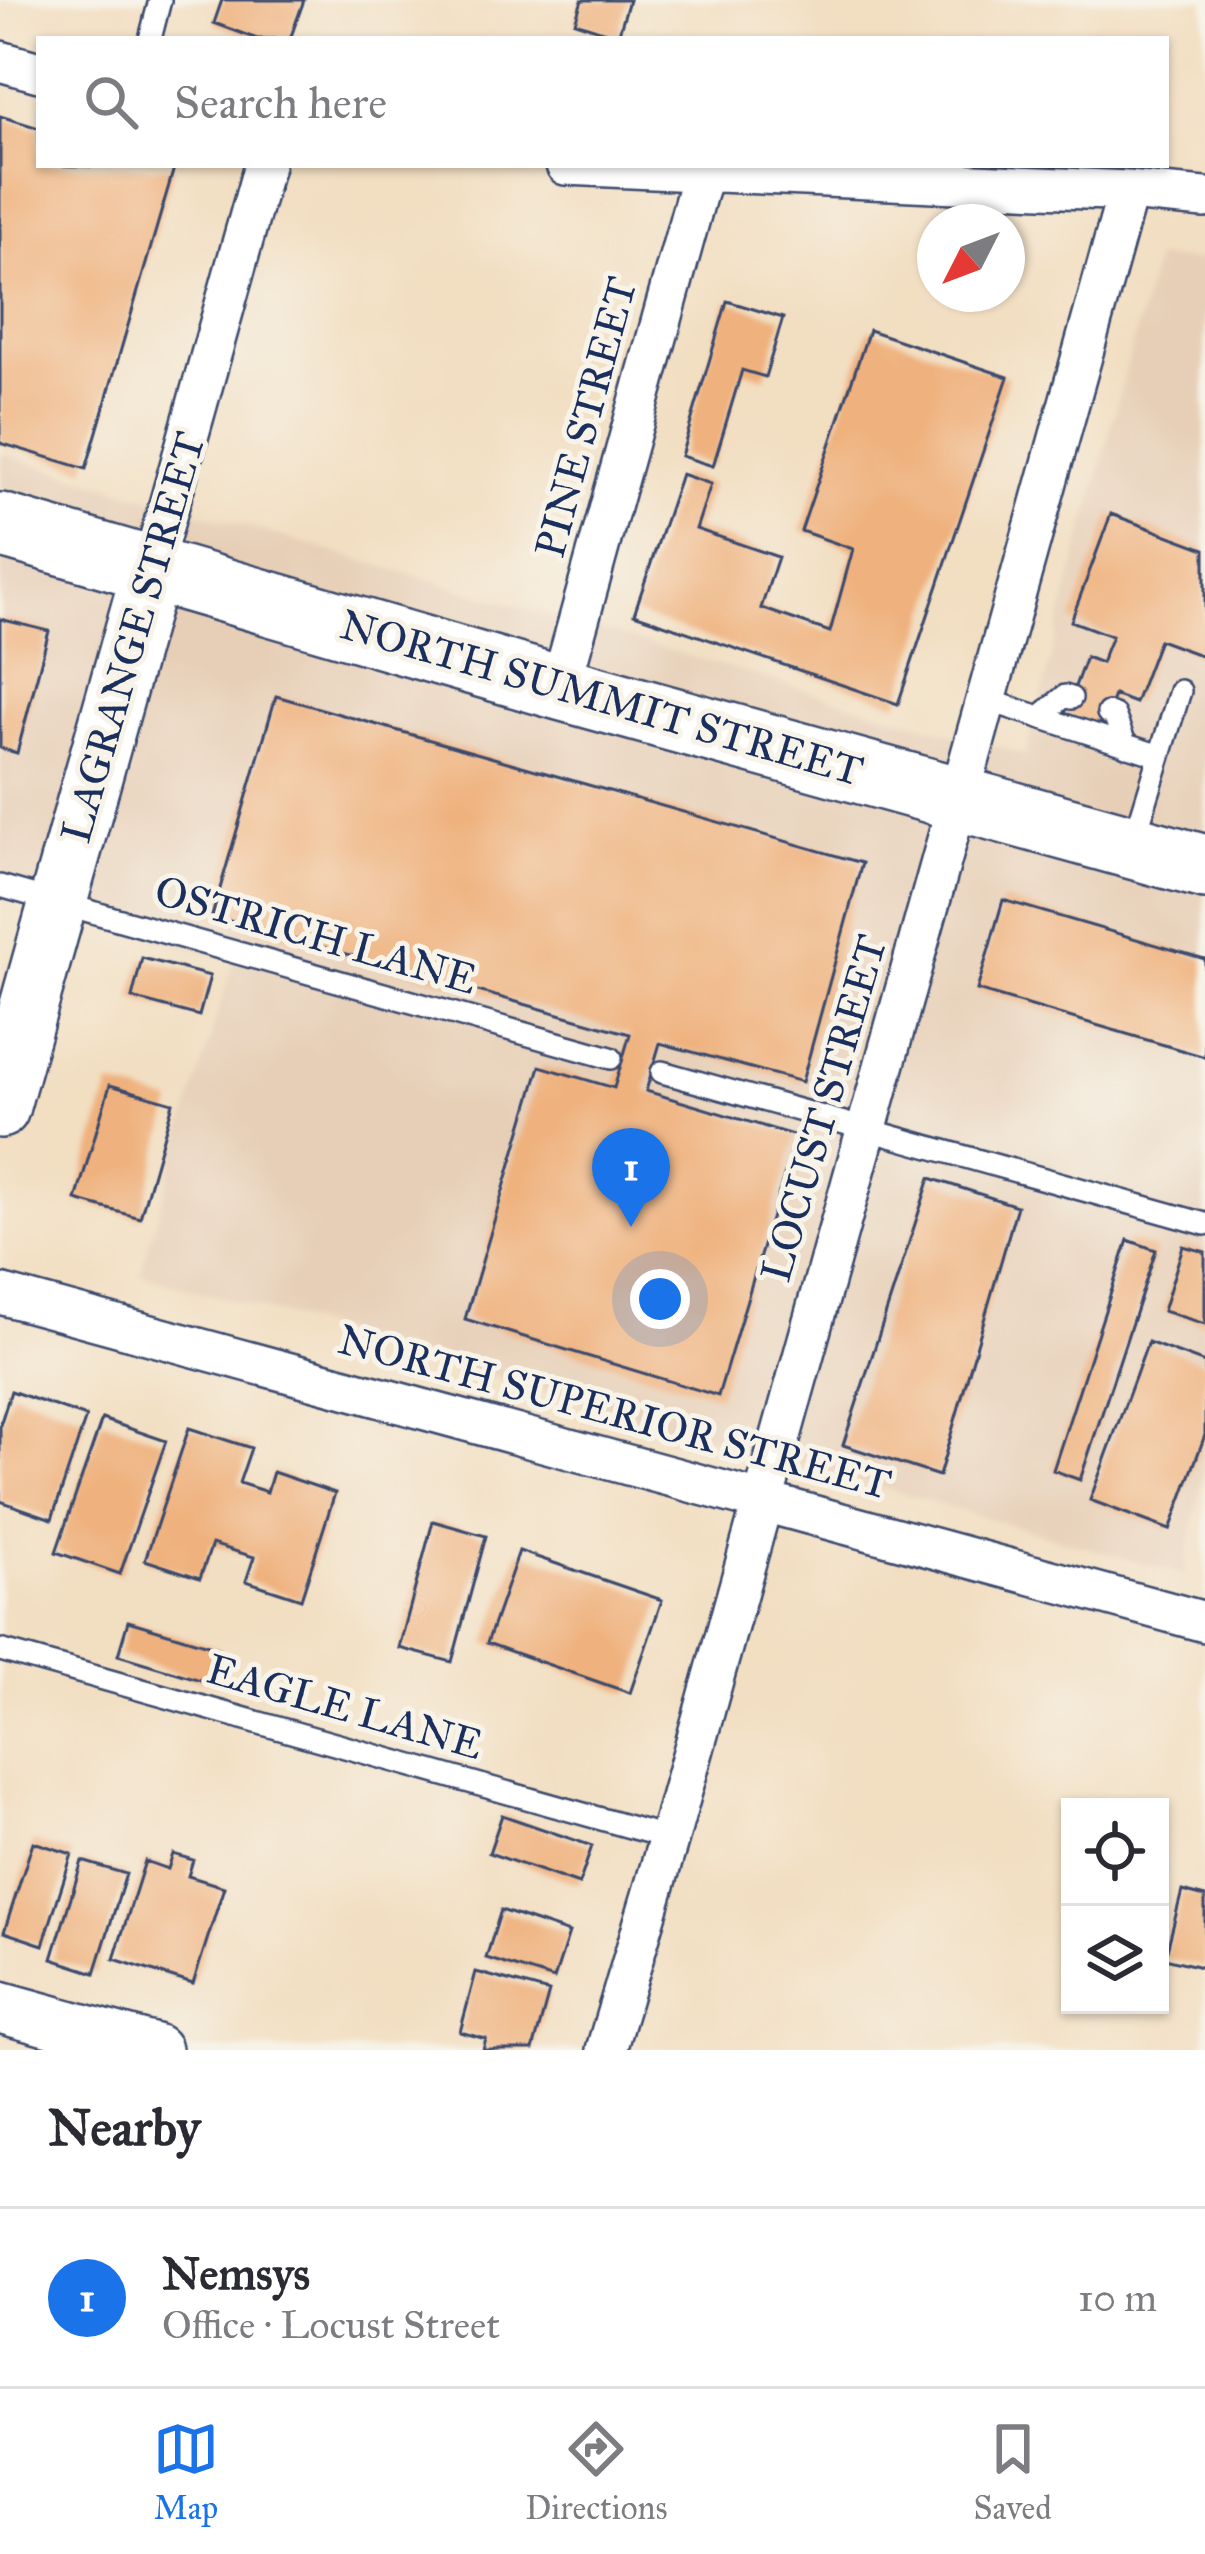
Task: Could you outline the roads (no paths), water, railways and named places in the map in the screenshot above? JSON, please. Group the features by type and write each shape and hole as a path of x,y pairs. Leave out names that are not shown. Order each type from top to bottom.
{"main road":[{"name":"NORTH SUMMIT STREET","path":"0,524 560,688 1205,867"},
{"name":"LAGRANGE STREET","path":"0,1109 152,566"}],"street":[{"path":"0,61 36,71"},
{"name":"LAGRANGE STREET","path":"152,566 263,168"},
{"path":"634,168 1205,198"},
{"name":"PINE STREET","path":"560,688 703,171"},
{"name":"LOCUST STREET","path":"606,2050 1128,191"},
{"name":"NORTH SUPERIOR STREET","path":"0,1294 1205,1622"},
{"path":"0,2007 155,2050"}],"lane":[{"path":"151,36 160,0"},
{"path":"1132,847 1180,691"},
{"path":"1041,716 1065,696 1071,698"},
{"path":"984,699 1160,756"},
{"path":"1108,713 1114,715 1126,746"},
{"name":"OSTRICH LANE","path":"0,886 611,1058"},
{"path":"662,1072 1205,1224"},
{"name":"EAGLE LANE","path":"0,1650 669,1838"}],"place":[{"name":"Nemsys","path":"631,1227"}]}
